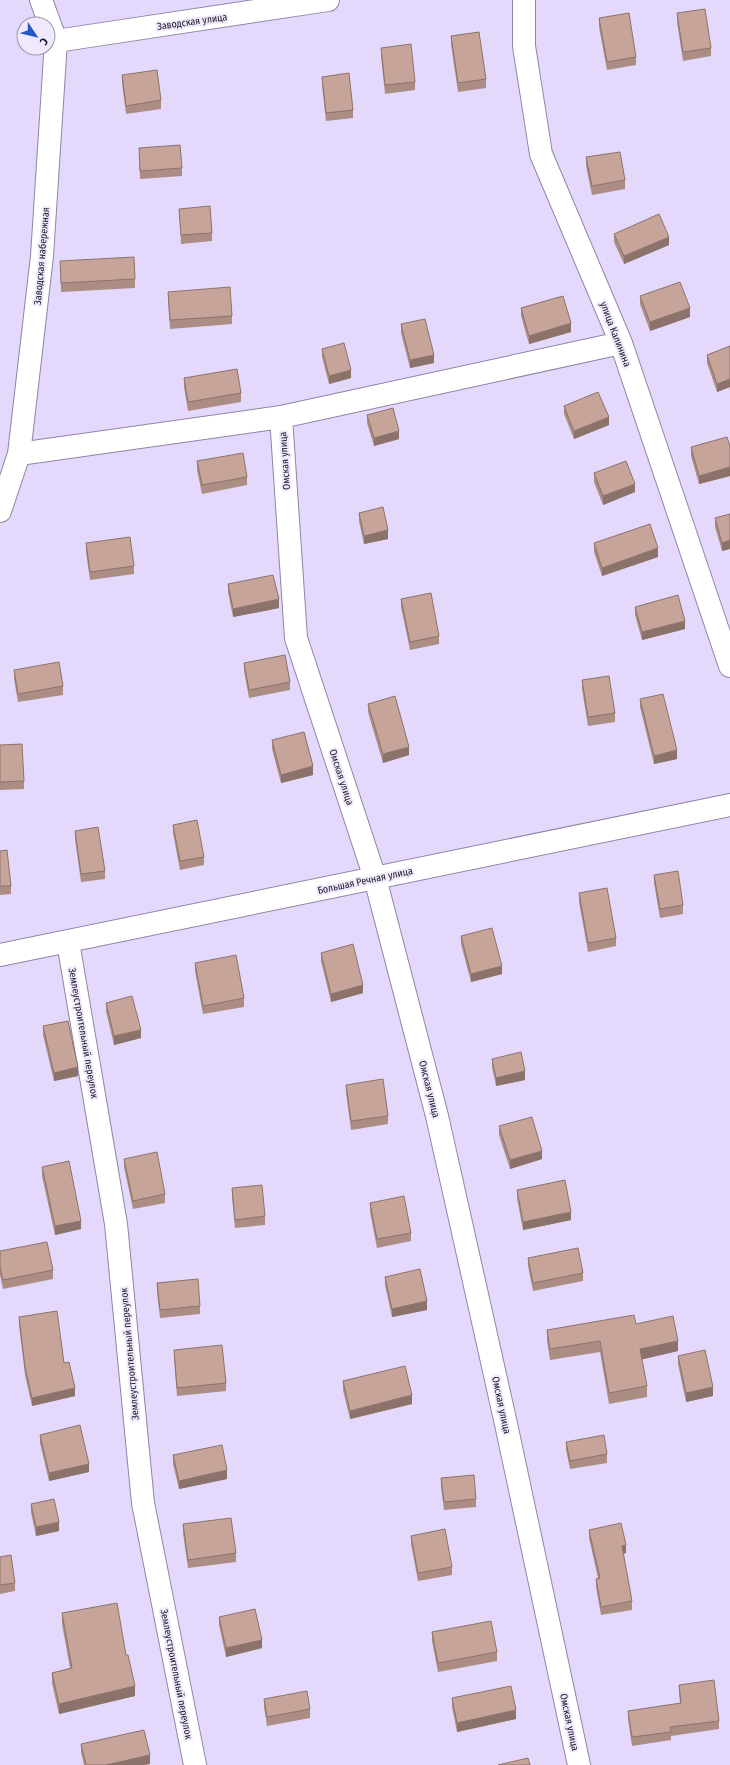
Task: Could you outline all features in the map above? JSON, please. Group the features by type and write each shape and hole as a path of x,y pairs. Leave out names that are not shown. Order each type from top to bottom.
{"street":[{"name":"Заводская набережная","path":"41,0 47,16"},
{"name":"Заводская улица","path":"56,41 242,7 328,0"},
{"name":"улица Калинина","path":"524,0 524,46 540,154 621,343 730,666"},
{"name":"Заводская набережная","path":"0,511 20,454 42,256 55,56"},
{"path":"20,454 281,416 621,343"},
{"name":"Омская улица","path":"281,416 296,638 375,878 437,1116 506,1424 579,1765"},
{"name":"Большая Речная улица","path":"0,955 730,805"},
{"name":"Землеустроительный переулок","path":"68,942 116,1224 143,1503 196,1765"}],"building":[{"path":"705,9 711,48 683,52 677,13"},
{"path":"629,13 636,57 607,62 599,18"},
{"path":"479,32 486,79 458,83 451,36"},
{"path":"411,44 415,82 385,85 381,48"},
{"path":"157,70 161,100 126,106 122,75"},
{"path":"349,73 353,110 326,113 322,77"},
{"path":"180,145 182,168 140,171 139,148"},
{"path":"620,152 625,180 592,186 586,157"},
{"path":"210,206 212,233 181,235 179,209"},
{"path":"659,214 669,237 624,256 614,234"},
{"path":"134,257 135,279 61,283 60,261"},
{"path":"680,282 690,308 650,322 640,296"},
{"path":"230,287 232,316 170,320 168,292"},
{"path":"563,296 571,323 529,336 521,308"},
{"path":"425,319 434,355 410,360 401,324"},
{"path":"344,343 351,370 329,376 322,349"},
{"path":"730,346 730,379 717,384 707,355"},
{"path":"237,369 241,393 188,402 184,378"},
{"path":"598,392 609,417 574,431 564,406"},
{"path":"393,408 399,431 374,438 367,415"},
{"path":"727,437 730,446 730,467 699,476 691,447"},
{"path":"243,453 247,477 202,485 197,461"},
{"path":"626,461 635,484 603,496 594,473"},
{"path":"383,507 388,530 364,536 359,513"},
{"path":"730,514 730,540 722,543 715,518"},
{"path":"650,524 658,548 602,568 594,543"},
{"path":"130,537 134,566 90,572 86,543"},
{"path":"273,575 279,599 233,609 228,584"},
{"path":"431,593 439,636 410,642 401,599"},
{"path":"678,595 685,621 642,632 635,607"},
{"path":"285,655 290,682 249,690 244,663"},
{"path":"59,662 63,686 18,694 14,670"},
{"path":"609,676 615,713 588,717 582,680"},
{"path":"663,694 677,750 654,756 640,699"},
{"path":"395,696 409,747 383,754 368,704"},
{"path":"304,732 313,766 281,775 272,740"},
{"path":"22,744 24,781 0,782 0,745"},
{"path":"197,820 204,857 180,861 173,825"},
{"path":"98,827 105,871 81,874 75,831"},
{"path":"7,850 11,886 0,886 0,851"},
{"path":"678,871 683,905 660,909 654,875"},
{"path":"607,888 616,938 588,943 579,893"},
{"path":"492,928 502,966 471,974 461,936"},
{"path":"353,944 363,985 331,994 321,953"},
{"path":"236,955 244,998 203,1006 195,963"},
{"path":"132,996 141,1030 114,1036 106,1003"},
{"path":"68,1021 78,1067 54,1073 43,1026"},
{"path":"521,1052 525,1071 496,1078 492,1059"},
{"path":"383,1079 388,1116 351,1121 346,1085"},
{"path":"532,1117 542,1151 510,1160 499,1126"},
{"path":"157,1152 165,1194 133,1201 124,1159"},
{"path":"69,1161 81,1221 55,1226 42,1167"},
{"path":"565,1180 571,1212 523,1222 517,1190"},
{"path":"262,1185 265,1216 235,1220 232,1188"},
{"path":"404,1196 411,1233 377,1239 370,1203"},
{"path":"47,1242 53,1270 3,1280 0,1267 0,1251"},
{"path":"578,1248 583,1273 533,1283 528,1258"},
{"path":"420,1269 427,1301 392,1309 385,1277"},
{"path":"198,1279 200,1306 160,1310 157,1283"},
{"path":"57,1311 64,1363 69,1362 75,1388 32,1398 25,1367 19,1317"},
{"path":"634,1315 636,1324 673,1316 678,1341 640,1349 647,1386 609,1393 600,1341 550,1349 547,1330"},
{"path":"222,1345 226,1383 177,1388 174,1350"},
{"path":"705,1350 713,1387 686,1393 678,1356"},
{"path":"405,1366 412,1395 350,1411 343,1381"},
{"path":"80,1425 89,1464 49,1473 40,1435"},
{"path":"604,1435 607,1454 570,1461 566,1442"},
{"path":"222,1445 227,1470 179,1481 173,1455"},
{"path":"474,1475 476,1499 444,1502 441,1478"},
{"path":"54,1499 59,1522 36,1527 31,1504"},
{"path":"231,1518 236,1553 188,1560 183,1524"},
{"path":"621,1523 626,1545 622,1546 632,1601 601,1607 596,1579 600,1578 589,1530"},
{"path":"445,1529 452,1567 418,1573 411,1536"},
{"path":"11,1555 15,1583 0,1585 0,1557"},
{"path":"117,1603 126,1655 128,1655 135,1686 59,1704 52,1673 72,1668 62,1613"},
{"path":"255,1609 262,1640 226,1648 219,1617"},
{"path":"491,1621 497,1652 438,1663 432,1632"},
{"path":"714,1680 719,1721 670,1727 671,1732 632,1737 628,1711 681,1703 679,1685"},
{"path":"511,1686 516,1710 457,1723 452,1698"},
{"path":"307,1691 310,1709 267,1717 264,1699"},
{"path":"144,1730 150,1755 106,1765 86,1765 81,1744"},
{"path":"528,1758 530,1765 498,1765"}]}
